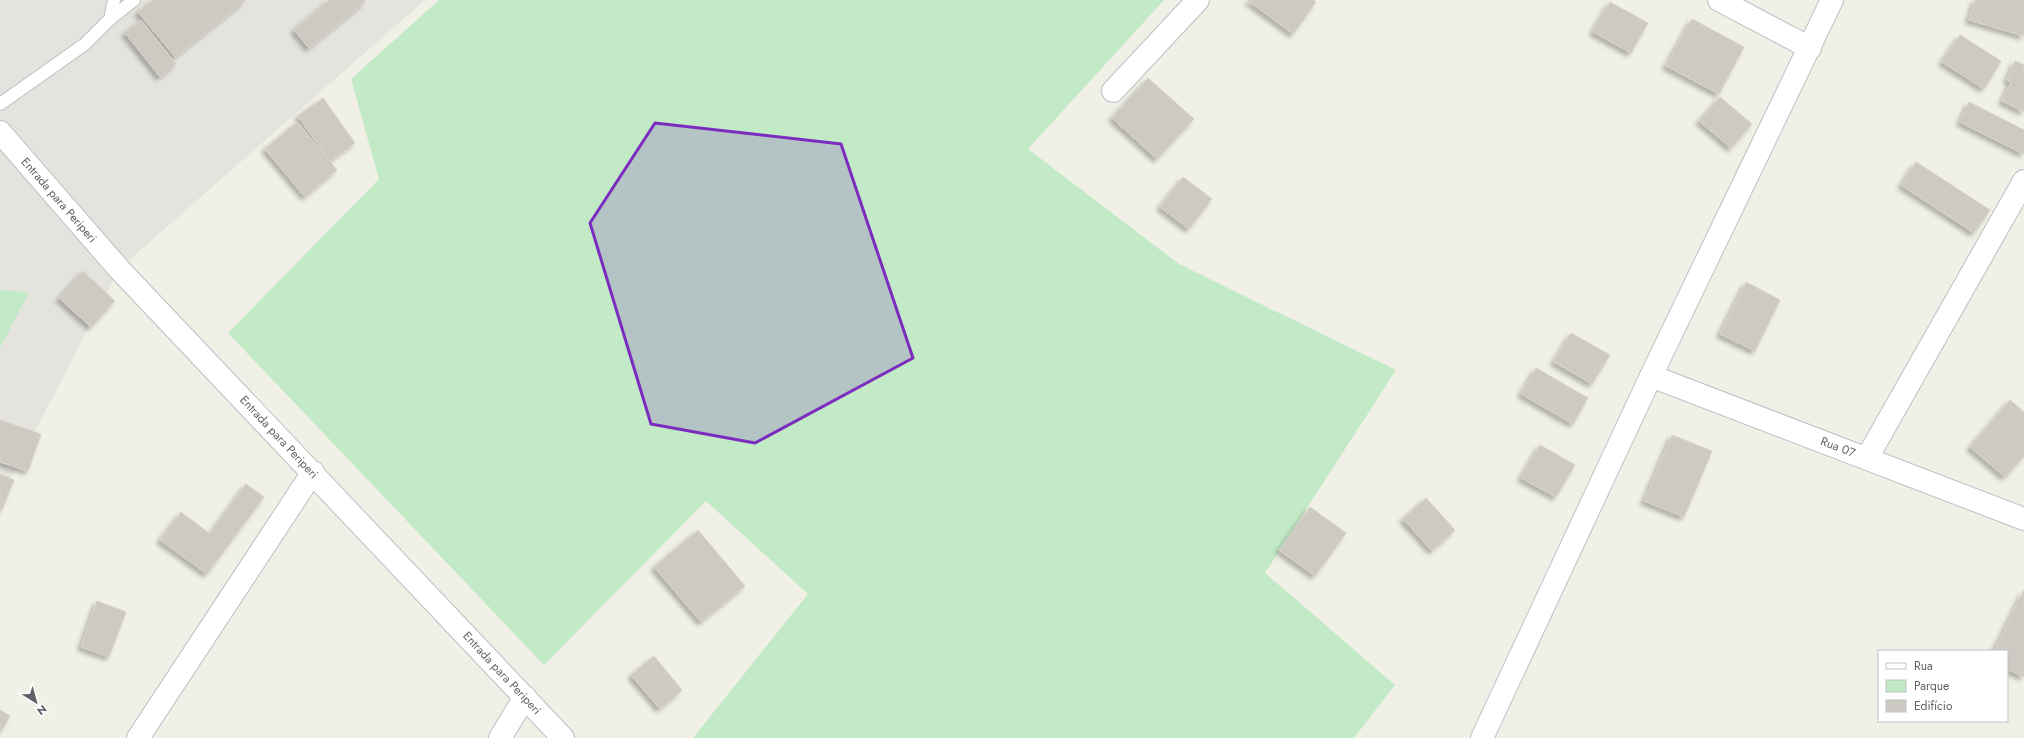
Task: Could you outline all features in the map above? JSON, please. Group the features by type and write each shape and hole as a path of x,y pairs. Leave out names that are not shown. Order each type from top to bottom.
{"street":[{"path":"1113,91 1198,0"},
{"path":"1719,0 1810,48"},
{"path":"1482,738 1651,376 1832,0"},
{"name":"Entrada para Periperi","path":"0,132 119,268 563,738"},
{"path":"1867,458 2024,180"},
{"name":"Rua 07","path":"1651,376 2024,519"},
{"path":"138,738 312,472"},
{"path":"500,738 525,697"}],"lane":[{"path":"110,18 114,0"},
{"path":"0,104 85,44 110,18 134,0"}],"highlighted area":[{"path":"655,123 841,144 913,358 755,443 651,424 590,223"}],"shaded area":[{"path":"0,0 425,0 119,269 0,499"}],"green space":[{"path":"439,0 1164,0 1028,149 1179,264 1396,370 1265,573 1395,685 1354,738 693,738 808,594 706,501 544,665 228,333 379,179 351,79"},
{"path":"0,290 29,292 0,348"}],"building":[{"path":"153,0 246,0 175,57 138,12"},
{"path":"329,0 364,0 365,2 309,48 294,30"},
{"path":"1247,0 1314,0 1316,2 1293,34"},
{"path":"1975,0 2024,0 2024,36 1969,20"},
{"path":"1610,2 1648,23 1631,53 1593,32"},
{"path":"1692,19 1744,47 1719,94 1666,66"},
{"path":"141,20 176,64 160,77 125,33"},
{"path":"1960,35 2001,61 1984,89 1942,62"},
{"path":"2015,61 2024,65 2024,112 2002,101 2011,82 2007,80"},
{"path":"1148,78 1194,119 1157,159 1112,118"},
{"path":"1720,97 1752,124 1731,148 1699,121"},
{"path":"323,98 355,143 330,161 298,116"},
{"path":"1969,102 2024,130 2024,154 1960,122"},
{"path":"297,122 337,170 305,197 265,149"},
{"path":"1916,162 1990,210 1974,233 1901,185"},
{"path":"1183,177 1212,199 1189,229 1160,207"},
{"path":"83,271 115,301 91,327 59,298"},
{"path":"1746,282 1780,300 1755,351 1720,334"},
{"path":"1571,333 1610,355 1592,384 1554,362"},
{"path":"1536,368 1588,398 1573,424 1521,394"},
{"path":"2010,400 2024,412 2024,456 2005,477 1970,447"},
{"path":"0,420 41,434 28,471 0,462"},
{"path":"1672,435 1712,451 1684,517 1644,501"},
{"path":"1540,445 1575,465 1556,497 1521,478"},
{"path":"0,474 14,480 2,510 0,510"},
{"path":"246,484 264,497 207,574 160,540 181,512 210,534"},
{"path":"1426,498 1455,530 1432,551 1403,519"},
{"path":"1310,507 1346,533 1315,576 1279,550"},
{"path":"698,530 745,586 701,622 654,567"},
{"path":"2024,590 2024,677 2008,669 2008,650 1994,650"},
{"path":"97,601 126,612 109,657 81,647"},
{"path":"654,656 682,690 660,709 631,675"},
{"path":"0,710 10,716 0,733"}]}
